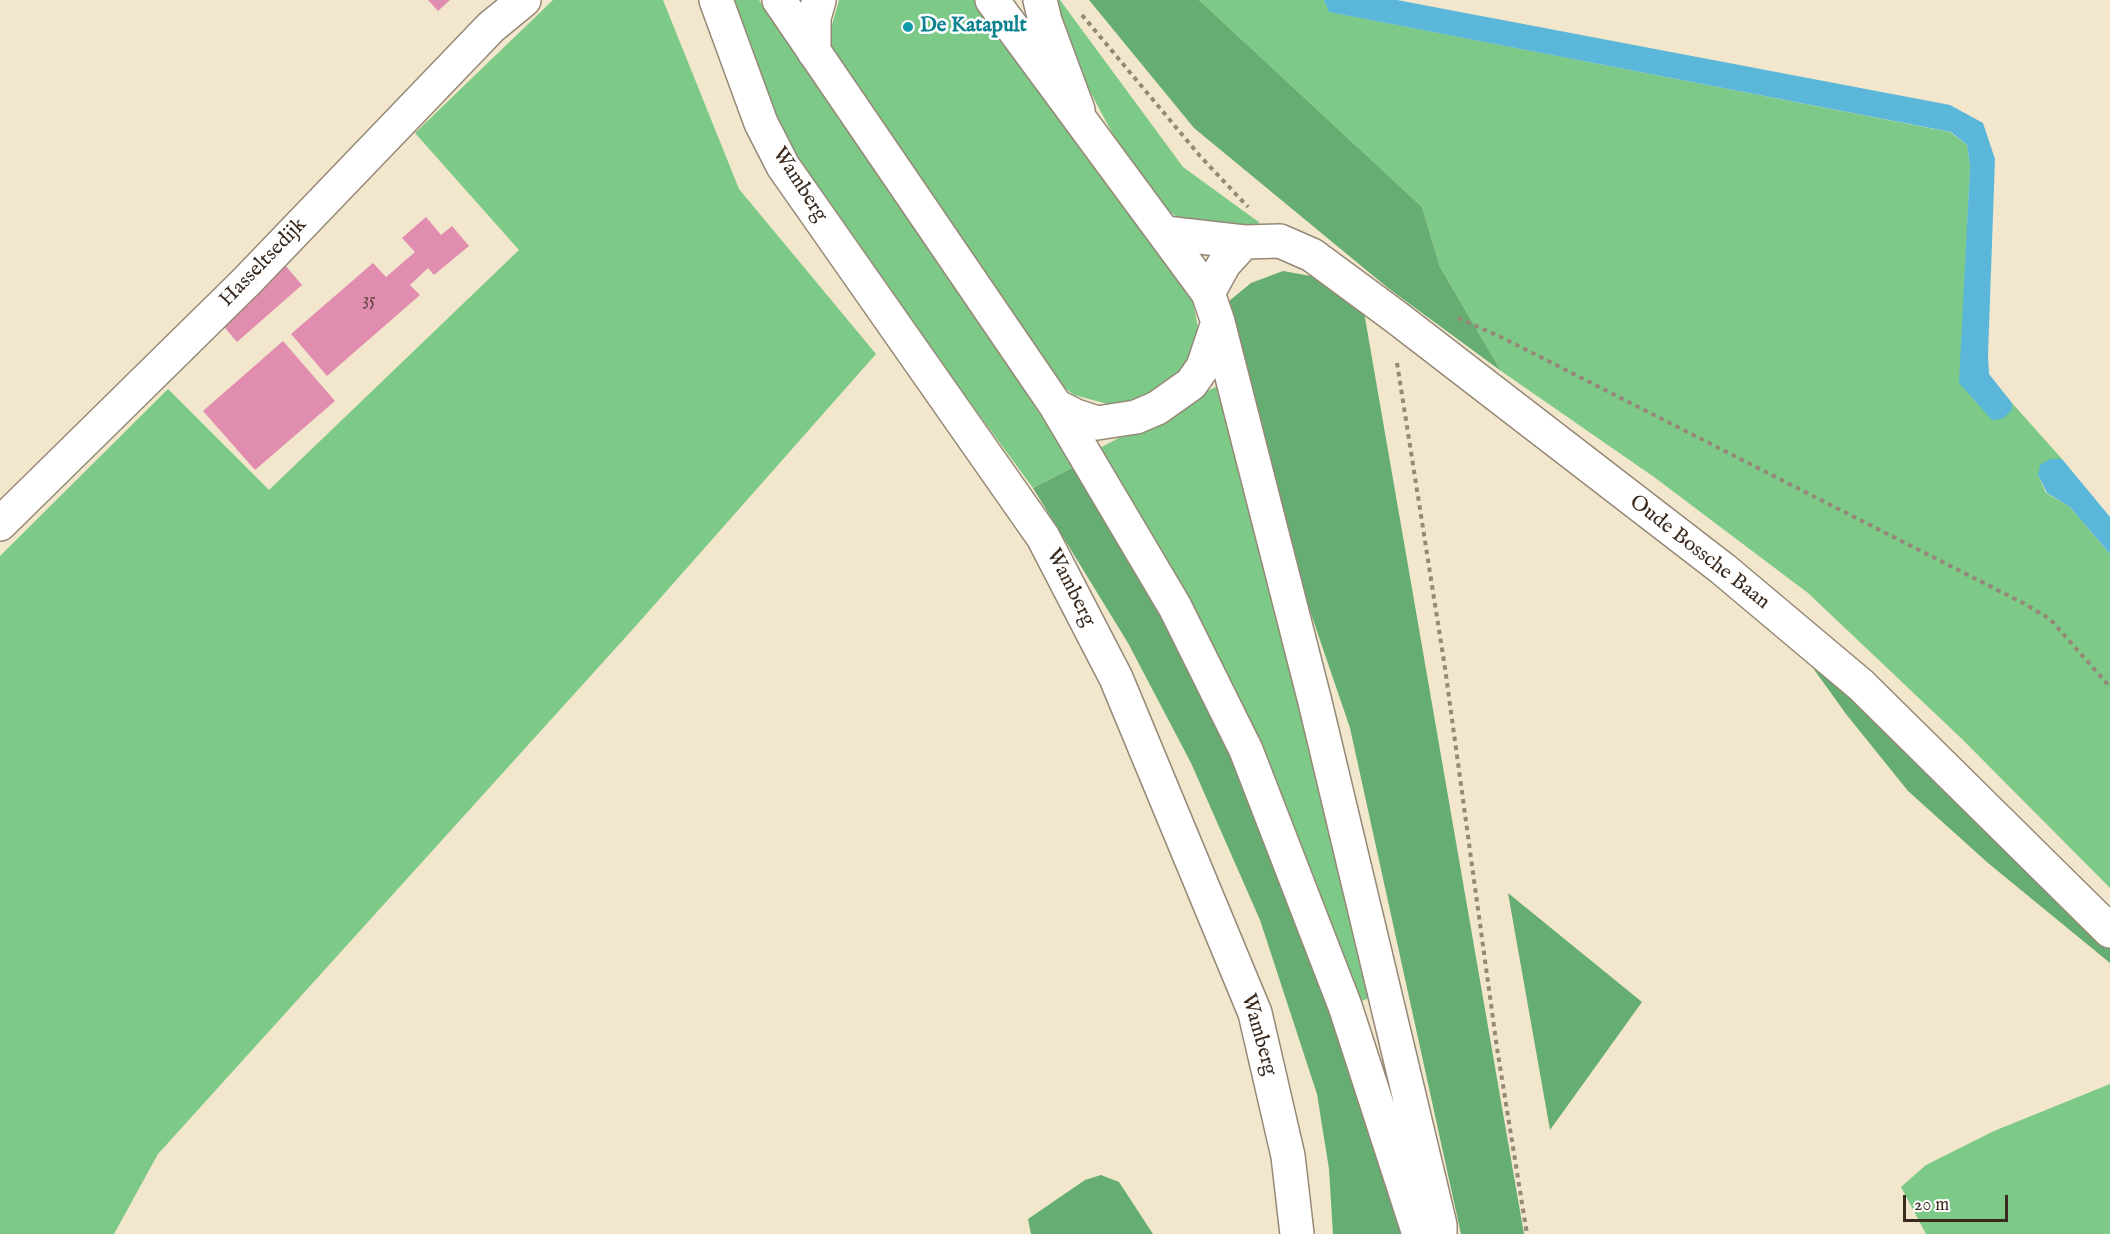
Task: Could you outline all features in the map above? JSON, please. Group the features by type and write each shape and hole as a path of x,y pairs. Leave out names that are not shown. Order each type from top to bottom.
{"street":[{"name":"Hasseltsedijk","path":"0,524 247,281 491,27 524,0"},
{"name":"Wamberg","path":"716,0 761,123 783,166 1043,537 1116,678 1255,1014 1288,1156 1297,1234"},
{"path":"779,0 1056,406 1175,607 1246,750 1345,1006 1419,1234"},
{"path":"814,52 813,25 819,0"},
{"path":"992,0 1165,233 1213,308 1315,702 1440,1225 1440,1234"},
{"path":"1040,0 1045,21 1080,117"},
{"name":"Oude Bossche Baan","path":"1165,233 1244,242 1280,241 1311,255 1396,317 1723,569 1861,685 2110,931"},
{"path":"1056,406 1097,423 1136,417 1157,408 1191,384 1203,367 1213,308 1224,264 1244,242"}],"path":[{"path":"1075,8 1200,156 1280,241"},
{"path":"1450,315 1503,338 2023,603 2050,619 2110,687"},
{"path":"1396,317 1397,376 1445,668 1497,1048 1527,1234"}],"green space":[{"path":"553,0 663,0 739,189 876,354 633,629 158,1154 114,1234 0,1234 0,556 168,389 269,490 519,250 415,133"},
{"path":"728,0 759,0 971,308 1074,467 1033,488 802,174"},
{"path":"839,0 982,0 1000,23 1080,149 1191,290 1198,328 1184,370 1164,390 1115,406 1074,395 1040,369 836,66 829,35"},
{"path":"1052,0 1060,0 1183,167 1260,223 1236,231 1194,228 1159,205 1117,142 1061,37"},
{"path":"1089,0 1199,0 1422,207 1440,267 1501,371 1388,288 1194,128"},
{"path":"1199,0 1324,0 1330,12 1950,132 1967,145 1970,166 1960,383 2012,410 2012,403 2062,459 2050,459 2038,475 2046,493 2070,507 2110,554 2110,888 1961,738 1808,593 1654,477 1501,371 1440,267 1422,207"},
{"path":"1283,271 1339,281 1364,312 1524,1234 1461,1234 1350,728 1292,558 1223,306 1251,283"},
{"path":"1225,382 1375,996 1356,1003 1094,451"},
{"path":"1074,467 1166,612 1237,753 1317,958 1403,1234 1333,1234 1329,1169 1317,1094 1260,920 1191,763 1128,643 1033,488"},
{"path":"1805,657 1990,825 2110,943 2110,963 1988,863 1908,791 1846,714"},
{"path":"1508,893 1642,1002 1550,1130"},
{"path":"2110,1084 2110,1234 1926,1234 1901,1187 1926,1165 1994,1131"},
{"path":"1101,1175 1119,1182 1153,1234 1031,1234 1028,1219 1085,1180"}],"water":[{"path":"1324,0 1397,0 1950,105 1983,123 1995,159 1989,374 2012,403 2012,410 2002,419 1992,420 1959,383 1970,166 1967,145 1951,132 1329,12"},
{"path":"2050,459 2062,459 2110,517 2110,554 2070,507 2047,493 2038,475 2040,465"}],"building":[{"path":"428,0 450,0 438,11"},
{"path":"426,217 441,235 452,226 469,246 434,275 428,268 410,285 420,295 327,376 291,334 373,263 386,277 415,252 402,238"},
{"path":"285,265 302,285 237,342 220,322"},
{"path":"283,341 335,401 255,470 203,411"}],"place":[{"name":"De Katapult","path":"908,27"}]}
